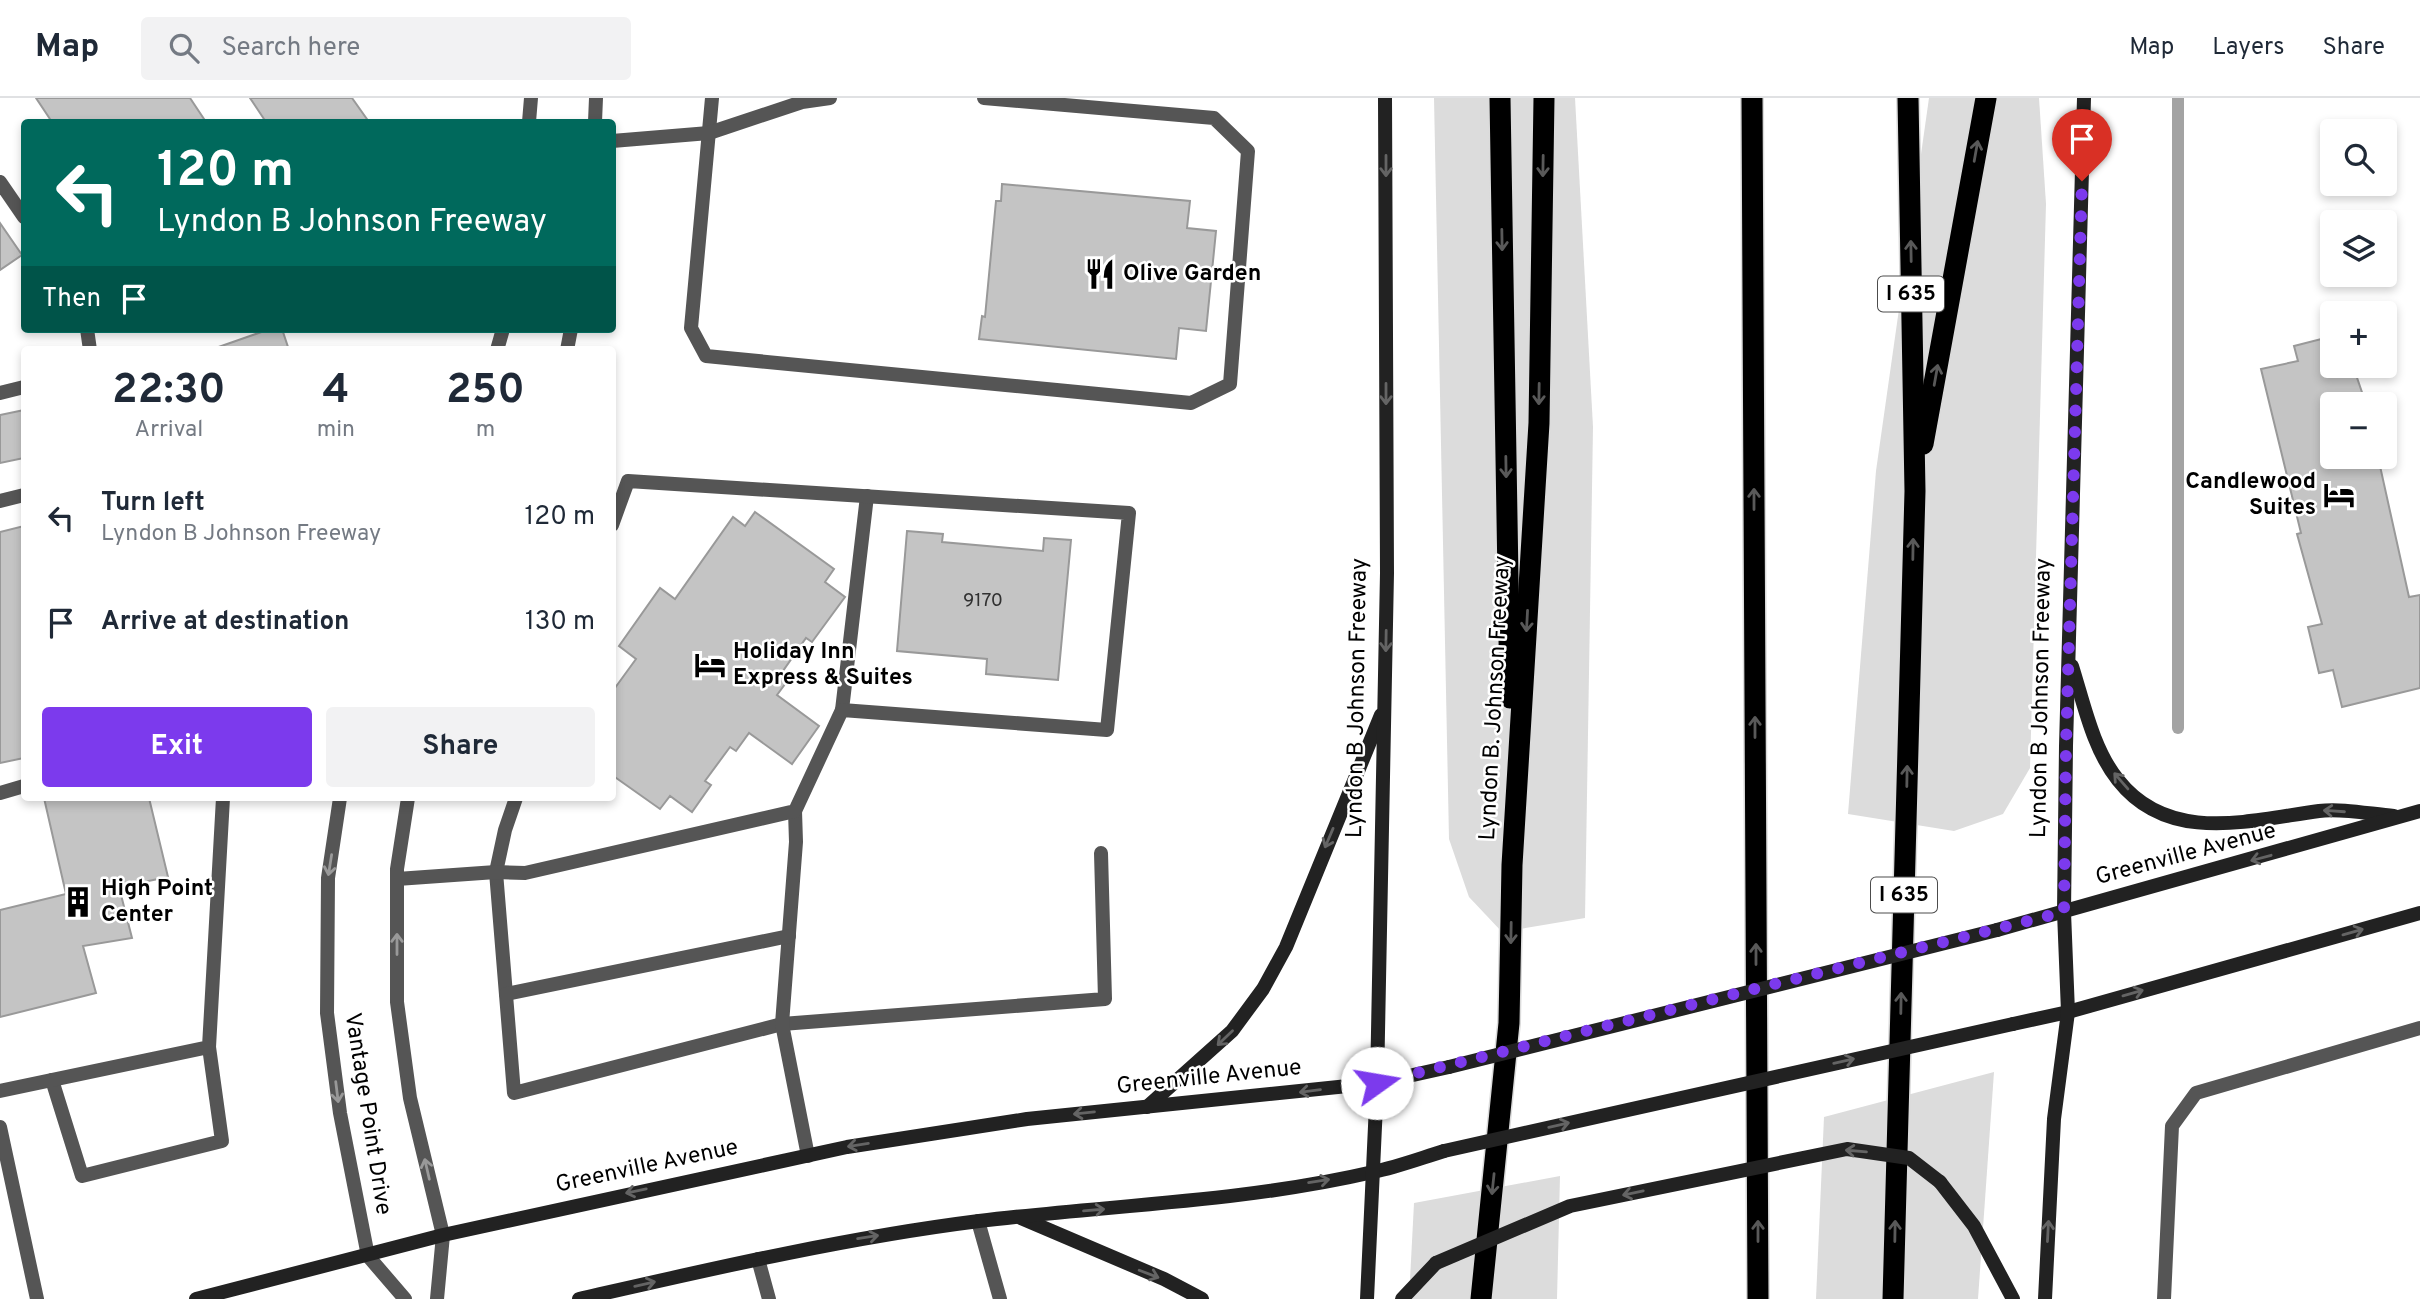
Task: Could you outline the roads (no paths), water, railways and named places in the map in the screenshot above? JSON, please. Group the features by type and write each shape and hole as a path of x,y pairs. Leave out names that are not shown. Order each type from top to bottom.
{"highway":[{"path":"1500,98 1512,865"},
{"name":"Lyndon B. Johnson Freeway","path":"1481,1299 1509,1023 1512,865 1539,423 1544,98"},
{"path":"1752,98 1758,1299"},
{"name":"I 635","path":"1894,1299 1914,491 1908,98"},
{"path":"1914,491 1986,98"}],"main road":[{"name":"Lyndon B Johnson Freeway","path":"1367,1299 1377,1083 1384,708 1385,98"},
{"name":"Lyndon B Johnson Freeway","path":"2045,1299 2054,1119 2068,1012 2064,912 2068,655 2084,98"},
{"path":"2068,655 2096,742 2118,780 2144,804 2178,819 2223,826 2322,810 2402,816"},
{"path":"1147,1107 1233,1031 1263,989 1286,947 1384,708"},
{"name":"Greenville Avenue","path":"196,1299 443,1235 808,1156 1027,1119 1377,1083 1997,930 2420,811"},
{"path":"579,1299 864,1238 1020,1217 1189,1202 1373,1172 1444,1151 2068,1012 2420,913"},
{"path":"1402,1299 1436,1263 1570,1206 1847,1149 1909,1158 1940,1182 1974,1226 2013,1299"},
{"path":"1020,1217 1164,1279 1202,1299"}],"street":[{"path":"529,119 531,98"},
{"path":"595,119 596,98"},
{"path":"712,98 691,328 706,356 1191,403 1230,384 1248,151 1214,118 985,98"},
{"path":"616,141 709,133 802,102 830,98"},
{"path":"0,182 21,213"},
{"path":"0,393 21,388"},
{"path":"616,515 628,481 1129,513 1107,730 842,710"},
{"path":"0,501 21,496"},
{"path":"808,1156 782,1024 796,842 795,811 842,710 867,496"},
{"path":"0,793 21,787"},
{"path":"52,1080 82,1176 222,1141 209,1047 223,801"},
{"name":"Vantage Point Drive","path":"340,801 328,878 327,1013 340,1113 368,1256 405,1299"},
{"name":"Vantage Point Drive","path":"408,801 397,879 399,1015 410,1098 443,1235 437,1299"},
{"path":"515,801 505,830 496,872 514,1093 782,1024 1105,999 1101,853"},
{"path":"397,879 496,872 525,873 795,811"},
{"path":"506,994 789,936"},
{"path":"2164,1299 2172,1126 2196,1093 2420,1028"},
{"path":"0,1091 209,1047"},
{"path":"0,1127 37,1299"},
{"path":"978,1222 1000,1299"},
{"path":"758,1259 769,1299"}],"waterway":[{"path":"2178,98 2178,728"}],"place":[{"name":"Olive Garden","path":"1100,274"},
{"name":"Candlewood Suites","path":"2339,495"},
{"name":"Holiday Inn Express & Suites","path":"710,665"},
{"name":"High Point Center","path":"78,902"}]}
